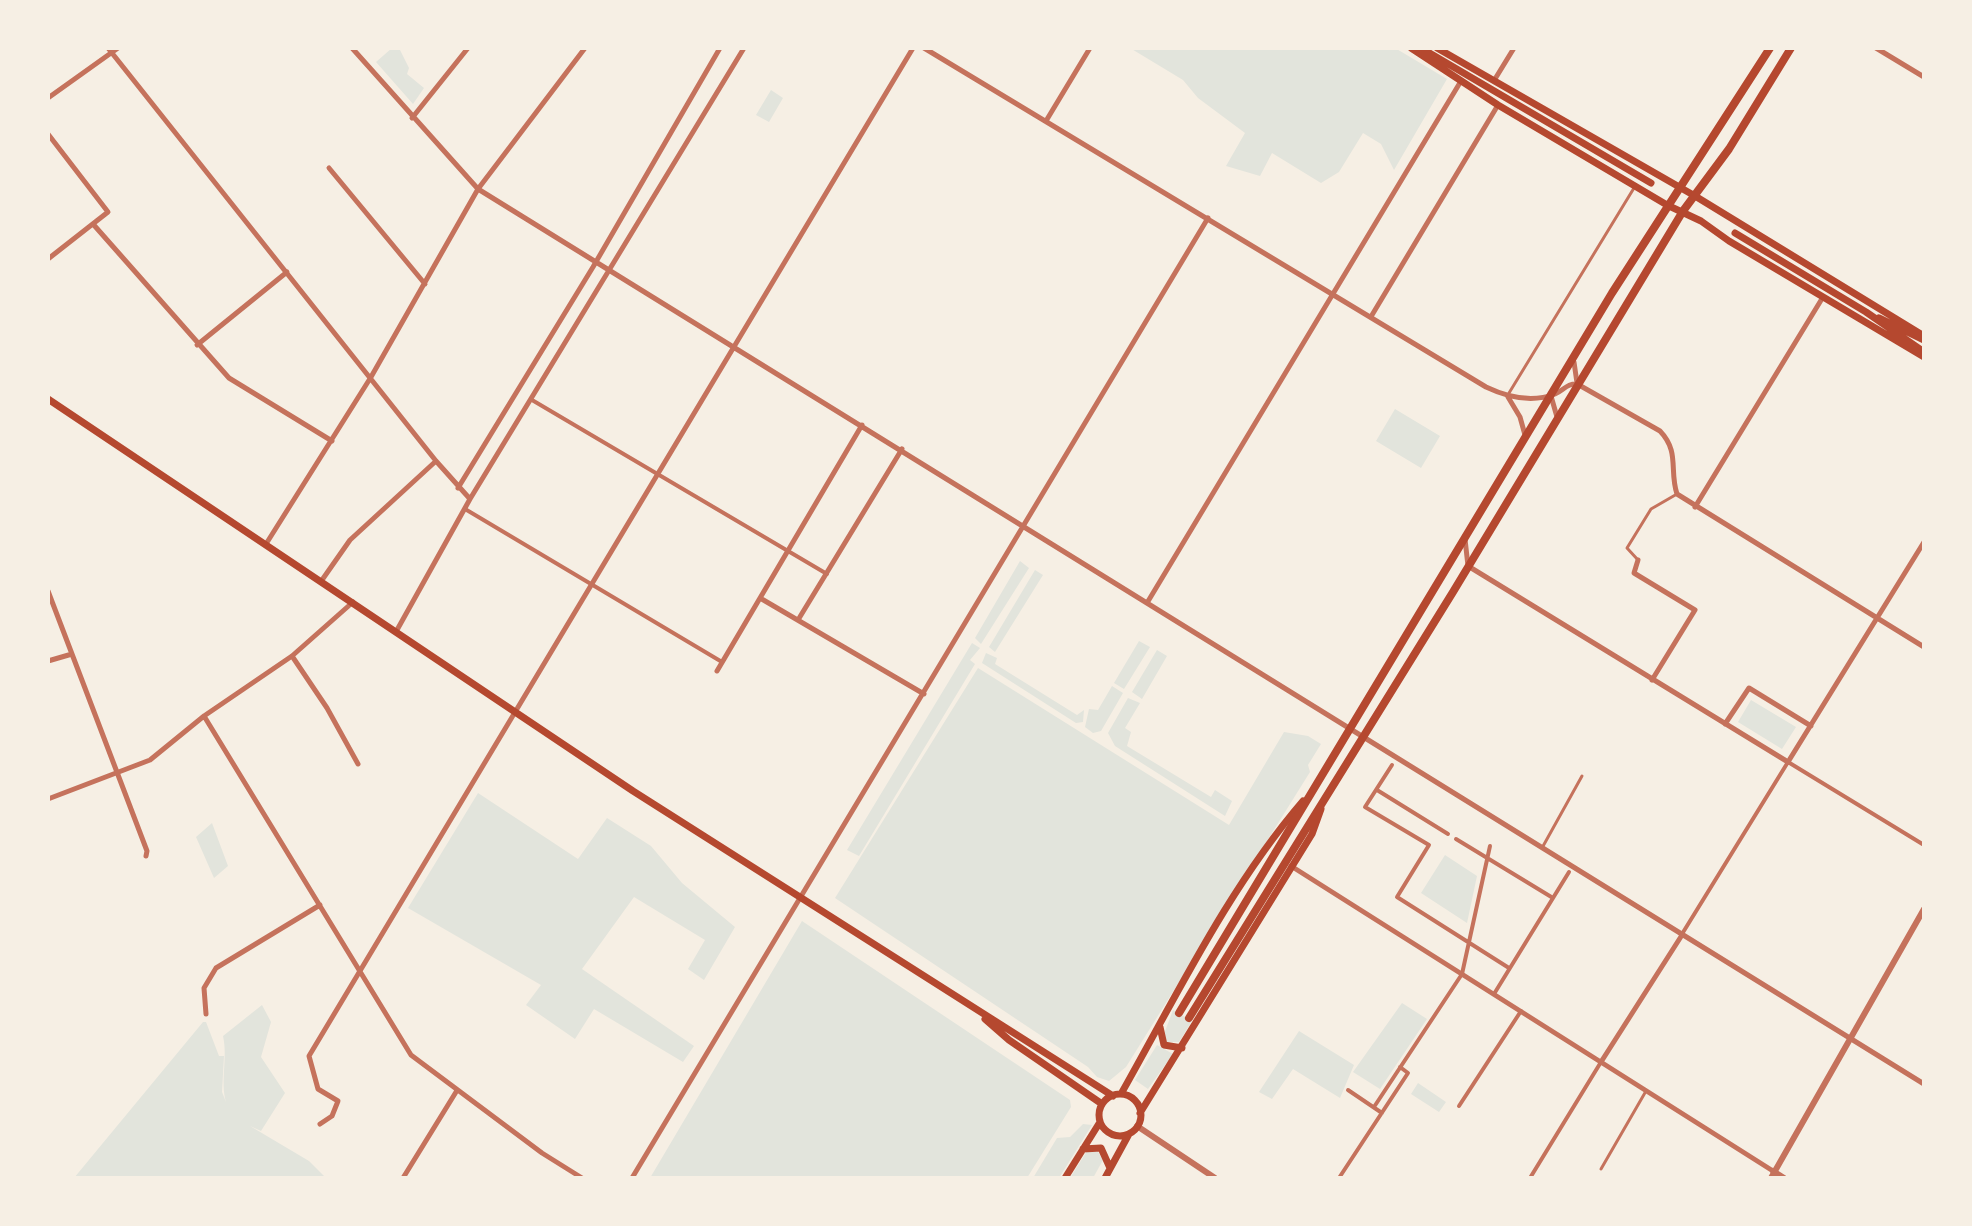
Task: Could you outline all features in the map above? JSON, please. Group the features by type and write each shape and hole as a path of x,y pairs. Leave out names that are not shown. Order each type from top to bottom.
{"main road":[{"path":"1411,48 1498,105 1924,354"},
{"path":"1421,48 1651,183"},
{"path":"1437,48 1695,196 1924,338"},
{"path":"1179,1013 1575,355 1667,205 1770,48"},
{"path":"1189,1018 1364,738 1683,211 1791,48"},
{"path":"1735,233 1866,312 1924,354"},
{"path":"1866,312 1924,338"},
{"path":"48,399 799,898 978,1012 1117,1095 1135,1101 1140,1113"},
{"path":"1102,1104 1117,1095 1279,829 1310,794"},
{"path":"1105,1178 1129,1134 1137,1126 1140,1113 1312,834 1323,803"},
{"path":"978,1012 1009,1040 1102,1104"},
{"path":"1160,1025 1160,1040 1164,1045 1182,1048"},
{"path":"1065,1178 1100,1122 1102,1104"},
{"path":"1100,1122 1112,1135 1129,1134"},
{"path":"1082,1149 1101,1148 1110,1168"}],"street":[{"path":"48,98 109,50 118,48"},
{"path":"352,48 478,189 987,501 1924,1084"},
{"path":"412,118 468,48"},
{"path":"266,544 371,377 478,189 585,48"},
{"path":"458,488 596,262 720,48"},
{"path":"397,630 470,499 744,48"},
{"path":"320,1124 332,1116 338,1101 318,1089 309,1056 913,48"},
{"path":"924,48 1507,396 1520,417 1525,439"},
{"path":"1046,121 1090,48"},
{"path":"1495,79 1514,48"},
{"path":"1876,48 1924,77"},
{"path":"109,50 436,461 470,499"},
{"path":"1147,603 1461,81"},
{"path":"1372,315 1498,105"},
{"path":"48,134 108,212 48,259"},
{"path":"329,168 425,284"},
{"path":"632,1178 1208,218"},
{"path":"93,224 229,378 332,441"},
{"path":"197,345 287,272"},
{"path":"1695,507 1823,297"},
{"path":"1575,355 1573,372 1578,384"},
{"path":"1507,396 1550,396 1571,384 1578,384 1660,431 1670,441 1675,455 1677,494 1924,647"},
{"path":"1550,396 1556,404 1556,420"},
{"path":"532,400 827,574"},
{"path":"717,671 862,425"},
{"path":"798,620 902,449"},
{"path":"322,580 350,540 436,461"},
{"path":"465,509 722,662"},
{"path":"1465,538 1468,566 1924,845"},
{"path":"1530,1178 1924,542"},
{"path":"1638,560 1634,573 1695,610 1652,680"},
{"path":"48,591 119,774 147,851 146,856"},
{"path":"760,598 924,694"},
{"path":"48,799 119,774 160,754 204,716 292,656 353,601"},
{"path":"48,661 72,654"},
{"path":"292,656 327,708 358,764"},
{"path":"1725,724 1749,688 1811,726"},
{"path":"204,716 411,1055 456,1092 582,1178"},
{"path":"1392,765 1365,807 1429,845 1397,897 1509,968"},
{"path":"1377,790 1448,834"},
{"path":"1456,839 1553,898"},
{"path":"1374,1107 1462,974 1490,846"},
{"path":"1291,866 1772,1174 1784,1178"},
{"path":"1494,994 1569,872"},
{"path":"206,1014 204,988 216,968 320,905"},
{"path":"1772,1174 1924,909"},
{"path":"1459,1106 1521,1011"},
{"path":"1339,1178 1408,1073 1400,1067"},
{"path":"1348,1090 1382,1113"},
{"path":"403,1178 456,1092"},
{"path":"1137,1126 1215,1178"}],"lane":[{"path":"1507,396 1635,185"},
{"path":"1638,560 1627,548 1651,509 1677,494"},
{"path":"1542,848 1582,776"},
{"path":"1601,1169 1646,1091"}],"shaded area":[{"path":"392,48 399,48 409,68 407,74 424,88 413,104 376,62"},
{"path":"1130,48 1395,48 1447,79 1394,170 1381,144 1363,133 1339,172 1321,183 1272,153 1260,176 1226,166 1245,133 1198,98 1183,80"},
{"path":"771,90 783,98 769,122 756,115"},
{"path":"1395,409 1440,436 1421,468 1376,441"},
{"path":"1020,561 1029,568 981,644 975,638"},
{"path":"1035,570 1043,575 995,652 989,647"},
{"path":"1139,641 1150,647 1124,689 1114,683"},
{"path":"972,643 980,648 970,660 975,664 859,856 847,850"},
{"path":"1157,650 1167,656 1142,699 1132,692"},
{"path":"986,653 997,658 995,664 1077,715 1084,710 1083,722 1076,723 982,663"},
{"path":"978,668 1229,825 1284,732 1308,736 1321,744 1308,765 1310,772 1126,1067 1109,1081 1097,1077 1088,1067 835,898"},
{"path":"1112,686 1123,693 1101,731 1093,733 1085,727 1089,709 1098,710"},
{"path":"1128,698 1140,703 1125,728 1131,732 1127,746 1211,797 1215,790 1232,801 1225,816 1115,746 1108,733"},
{"path":"1751,700 1796,727 1782,749 1738,722"},
{"path":"478,793 578,859 607,818 651,846 682,883 735,927 704,980 688,969 705,940 634,897 582,969 694,1046 683,1062 594,1009 575,1039 526,1005 541,985 408,908"},
{"path":"212,823 228,866 214,878 196,837"},
{"path":"1445,855 1477,876 1467,923 1421,893"},
{"path":"802,921 1070,1100 1071,1107 1027,1178 650,1178"},
{"path":"1402,1003 1427,1019 1380,1089 1353,1072"},
{"path":"262,1005 271,1022 261,1057 285,1093 261,1131 250,1126 309,1161 326,1178 74,1178 203,1022 206,1022 219,1056 224,1056 222,1092 226,1102 224,1086 225,1053 223,1036"},
{"path":"1173,1010 1192,1021 1179,1042 1166,1042 1164,1034"},
{"path":"1299,1031 1354,1065 1340,1098 1293,1069 1272,1099 1259,1092"},
{"path":"1157,1045 1173,1054 1148,1089 1135,1080"},
{"path":"1418,1083 1446,1102 1439,1112 1411,1094"},
{"path":"1083,1124 1092,1125 1059,1178 1033,1178 1057,1138 1070,1137"},
{"path":"1097,1150 1103,1160 1093,1178 1070,1178 1087,1151"}]}
